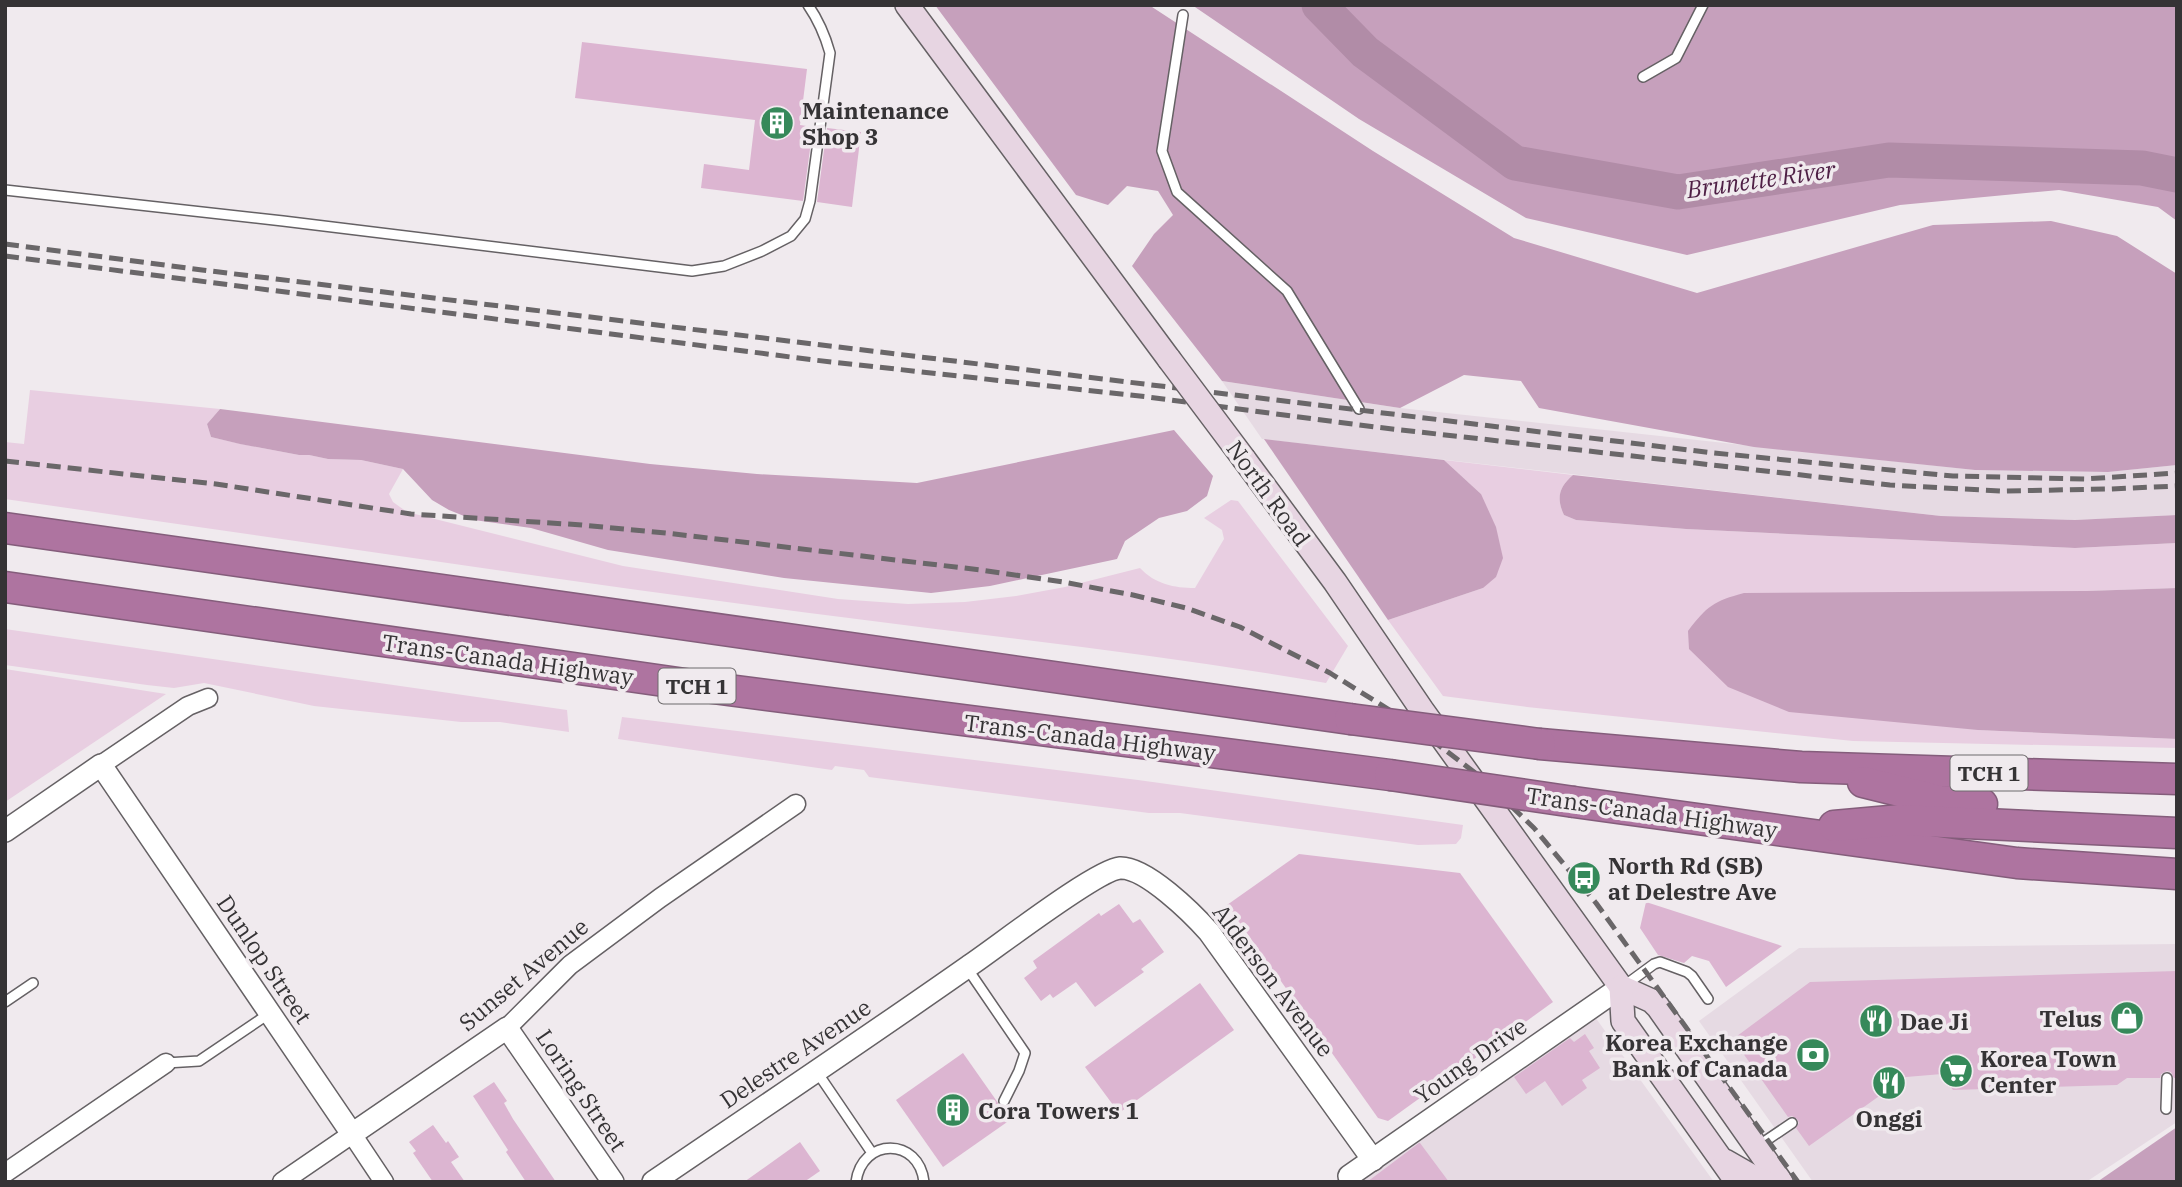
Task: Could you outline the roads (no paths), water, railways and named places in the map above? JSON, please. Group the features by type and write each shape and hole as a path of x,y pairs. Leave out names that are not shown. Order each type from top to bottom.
{"highway":[{"name":"TCH 1","path":"5,528 1540,744 1801,767 2177,779"},
{"name":"Trans-Canada Highway","path":"5,587 713,688 1390,775 2017,863 2177,874"},
{"path":"1801,767 1940,801 2177,820"},
{"path":"1784,831 1900,820 2177,833"}],"main road":[{"name":"North Road","path":"907,5 1335,582 1422,710 1621,987 1652,1001 1658,1007 1781,1182"},
{"path":"1621,987 1623,1021 1730,1170 1765,1182"},
{"path":"1730,1170 1727,1141 1732,1112"}],"street":[{"path":"5,831 188,706 208,698"},
{"name":"Dunlop Street","path":"101,765 384,1182"},
{"name":"Sunset Avenue","path":"282,1182 507,1028 570,965 660,898 796,804"},
{"name":"Alderson Avenue","path":"967,968 1103,874 1121,868 1136,872 1181,903 1219,944 1373,1160"},
{"name":"Delestre Avenue","path":"653,1182 967,968"},
{"name":"Young Drive","path":"1349,1176 1621,987"},
{"name":"Loring Street","path":"507,1028 613,1182"},
{"path":"5,1174 166,1063"}],"lane":[{"path":"5,190 297,222 692,271 724,266 791,236 805,219 810,201 830,53 822,27 808,5"},
{"path":"1643,77 1676,58 1703,5"},
{"path":"1183,16 1163,152 1177,192 1287,291 1359,410"},
{"path":"1621,987 1660,962 1687,972 1708,999"},
{"path":"967,968 1024,1050 1023,1062 1004,1101"},
{"path":"5,1002 33,984"},
{"path":"166,1063 199,1061 270,1013"},
{"path":"816,1071 872,1153"},
{"path":"2166,1109 2167,1078"},
{"path":"1757,1147 1793,1123"},
{"path":"856,1182 858,1170 864,1160 872,1153 894,1148 906,1151 915,1158 922,1168 924,1182"}],"waterway":[{"name":"Brunette River","path":"1319,5 1365,52 1515,163 1678,192 1889,160 2142,168 2177,175"}],"railway":[{"path":"5,244 1714,453 1953,476 2085,479 2177,473"},
{"path":"5,256 814,360 1890,485 2002,491 2177,486"},
{"path":"5,461 216,484 411,514 666,533 981,570 1133,595 1186,608 1240,627 1330,673 1404,719 1482,778 1534,828 1596,903 1798,1182"}],"place":[{"name":"Maintenance Shop 3","path":"777,123"},
{"name":"North Rd (SB) at Delestre Ave","path":"1584,878"},
{"name":"Telus","path":"2127,1018"},
{"name":"Dae Ji","path":"1876,1021"},
{"name":"Korea Exchange Bank of Canada","path":"1813,1055"},
{"name":"Korea Town Center","path":"1956,1071"},
{"name":"Onggi","path":"1889,1083"},
{"name":"Cora Towers 1","path":"953,1110"}]}
